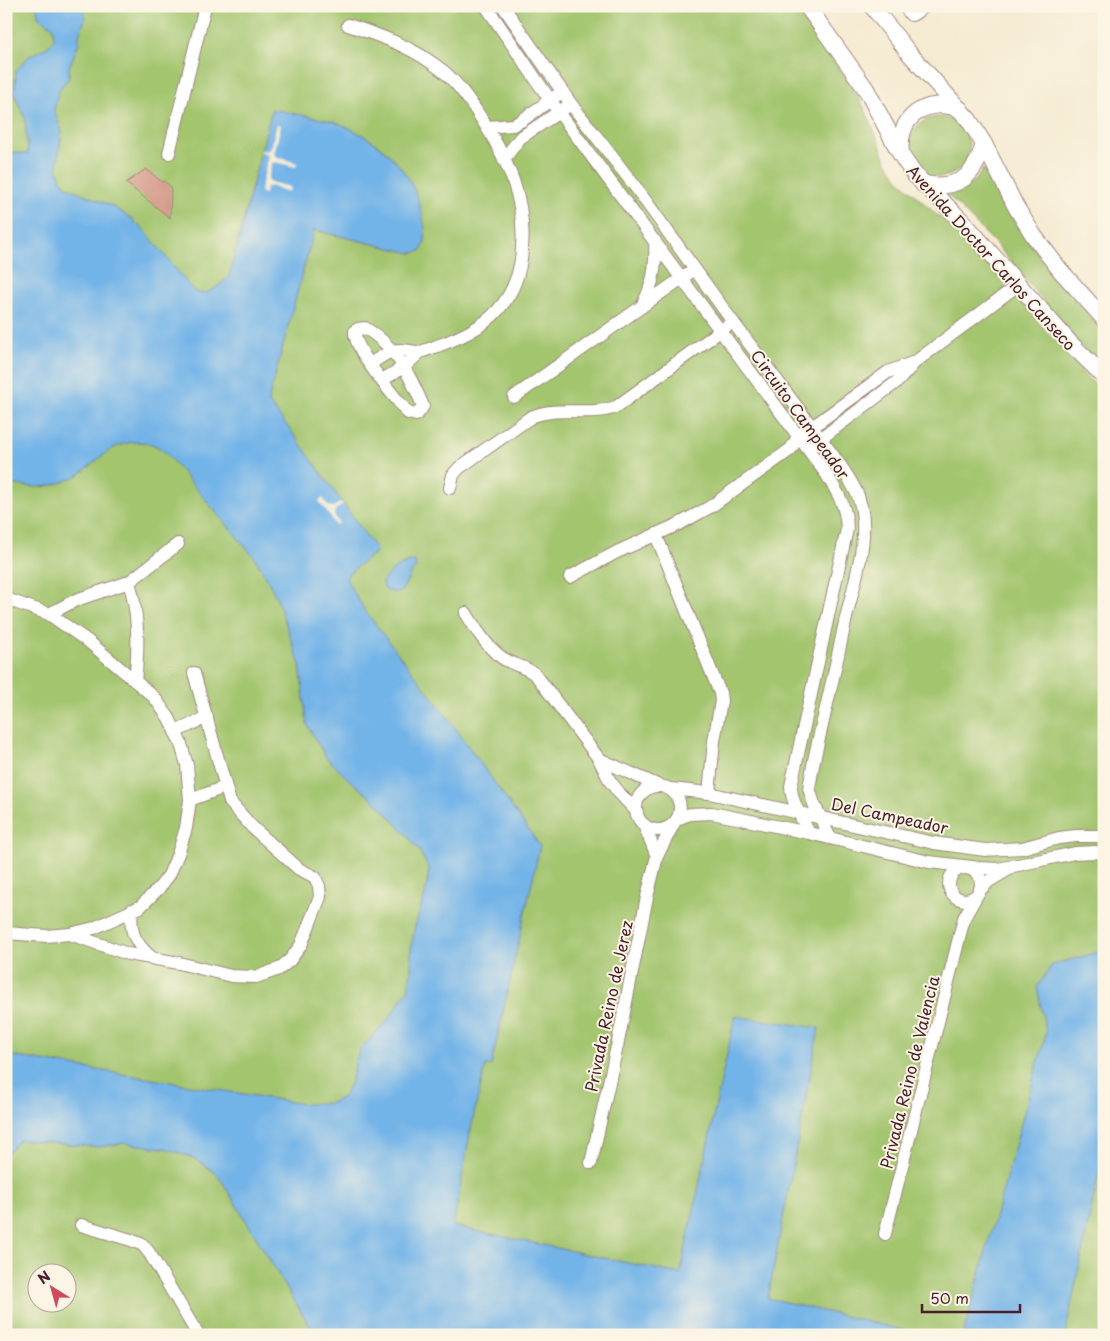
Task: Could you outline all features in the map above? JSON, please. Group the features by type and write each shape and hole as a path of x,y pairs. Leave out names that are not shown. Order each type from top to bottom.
{"main road":[{"name":"Avenida Doctor Carlos Canseco","path":"807,6 866,89 910,169 964,223 1071,344 1104,376"},
{"path":"872,6 909,53 960,109 984,144 1016,207 1034,236 1060,270 1104,319"},
{"path":"901,155 900,143 902,132 916,113 926,107 937,105 949,105 960,109"},
{"path":"923,184 945,186 957,183 965,178 981,156 984,144"}],"street":[{"path":"168,153 205,6"},
{"path":"486,6 550,100"},
{"name":"Circuito Campeador","path":"503,6 562,92 634,185 812,427 858,496 864,529 855,581 809,788 814,804 830,838"},
{"path":"904,6 911,15 925,6"},
{"path":"348,25 390,39 418,53 438,67 459,89 487,127 504,159 520,201 524,228 521,264 516,284 497,311 481,325 459,338 420,352 404,367 382,380"},
{"path":"487,127 513,125 562,92"},
{"name":"Circuito Campeador","path":"550,100 828,475 843,501 847,529 791,786 791,794 809,833"},
{"path":"504,159 520,138 571,104"},
{"path":"642,308 654,274 655,241"},
{"path":"514,397 642,308 695,268"},
{"path":"791,449 807,448 820,440 898,381 915,362 1018,285"},
{"path":"450,488 453,475 459,468 531,417 555,410 604,411 616,407 733,322"},
{"path":"365,328 393,350 414,384 423,406 416,414 408,413 370,364 354,338 355,332 358,329 365,328"},
{"path":"370,364 393,350 420,352"},
{"name":"Circuito Campeador","path":"812,427 888,372 915,362"},
{"path":"570,577 710,507 791,449 798,436 812,427"},
{"path":"843,501 858,496"},
{"path":"656,535 720,693 721,701 714,741 710,793"},
{"path":"49,614 76,600 129,582 178,544"},
{"path":"129,582 134,600 139,652 135,681"},
{"path":"6,599 49,614 89,642 154,697 169,718 181,744 187,765 190,800 186,828 169,875 140,907 94,928 70,934 46,936 6,933"},
{"path":"466,612 476,630 501,657 529,669 536,675 599,758 610,781 636,812 644,825 657,856"},
{"path":"826,622 844,627"},
{"path":"70,934 128,954 230,976 256,977 279,969 290,960 301,945 320,897 319,886 314,877 299,869 252,827 230,802 194,673"},
{"path":"175,732 206,717"},
{"path":"599,758 657,785 671,789 681,806 675,822"},
{"path":"636,812 639,797 650,787 657,785"},
{"path":"766,806 778,800 791,786"},
{"path":"190,800 225,787"},
{"name":"Del Campeador","path":"671,789 710,793 947,844 985,850 1022,848 1051,840 1076,836 1104,836"},
{"path":"644,825 658,830 666,828 690,814 712,813 809,833 929,862 966,868 998,869 1075,853 1104,853"},
{"name":"Privada Reino de Jerez","path":"591,1163 657,856 675,822"},
{"path":"947,844 966,868 976,873 980,880 978,893"},
{"path":"952,891 952,875 966,868 985,850"},
{"path":"929,862 938,870 962,906 964,918"},
{"path":"952,891 966,900 978,893 1000,873 1013,866"},
{"name":"Privada Reino de Valencia","path":"885,1234 964,918 978,893"},
{"path":"132,910 130,924 138,945 152,958"},
{"path":"81,1225 143,1245 198,1335"}],"green space":[{"path":"6,6 792,6 846,78 865,109 887,162 900,181 976,251 1083,373 1104,393 1104,1335 6,1335"},
{"path":"939,117 956,122 964,130 969,147 964,164 956,172 939,177 922,172 914,164 909,147 914,130 922,122"},
{"path":"983,168 1014,221 1058,282 1104,333 1104,367 1076,341 996,244 945,192 958,189 973,182"}],"water":[{"path":"37,6 84,6 85,19 79,35 79,43 69,67 69,78 59,90 54,110 62,131 57,167 61,180 67,187 112,206 135,221 137,226 139,224 195,292 205,293 229,277 272,109 335,122 368,138 401,168 410,181 416,195 425,230 425,241 421,251 411,253 314,230 268,402 292,432 377,551 349,573 346,579 365,611 446,715 540,846 491,1066 486,1065 473,1118 453,1226 680,1274 735,1016 819,1028 768,1298 924,1335 315,1335 219,1176 196,1159 168,1149 125,1143 100,1147 19,1140 6,1155 6,1055 304,1104 331,1103 343,1097 351,1082 360,1049 387,1021 408,990 411,971 411,948 415,926 426,892 429,869 420,852 407,835 376,802 347,778 327,758 307,724 300,665 277,599 266,577 254,557 166,453 157,446 143,442 127,443 108,451 84,471 58,484 36,487 6,483 6,157 9,152 28,154 25,118 14,94 16,71 28,57 49,46 54,39 53,27 38,16"},
{"path":"415,561 416,568 411,573 401,592 385,590 382,581 389,574 401,565"},
{"path":"1104,951 1104,1148 1065,1335 963,1335 1046,1033 1037,987 1052,965"}],"pier":[{"path":"277,124 281,125 274,154 277,157 297,163 296,167 272,163 268,178 270,182 290,187 289,192 270,186 266,188 265,194 260,192 268,157 261,150 266,151 270,149"},
{"path":"323,498 328,506 333,507 342,502 343,505 335,510 334,515 339,523 336,525 319,501"}],"building":[{"path":"146,169 171,187 170,218 126,183"}]}
